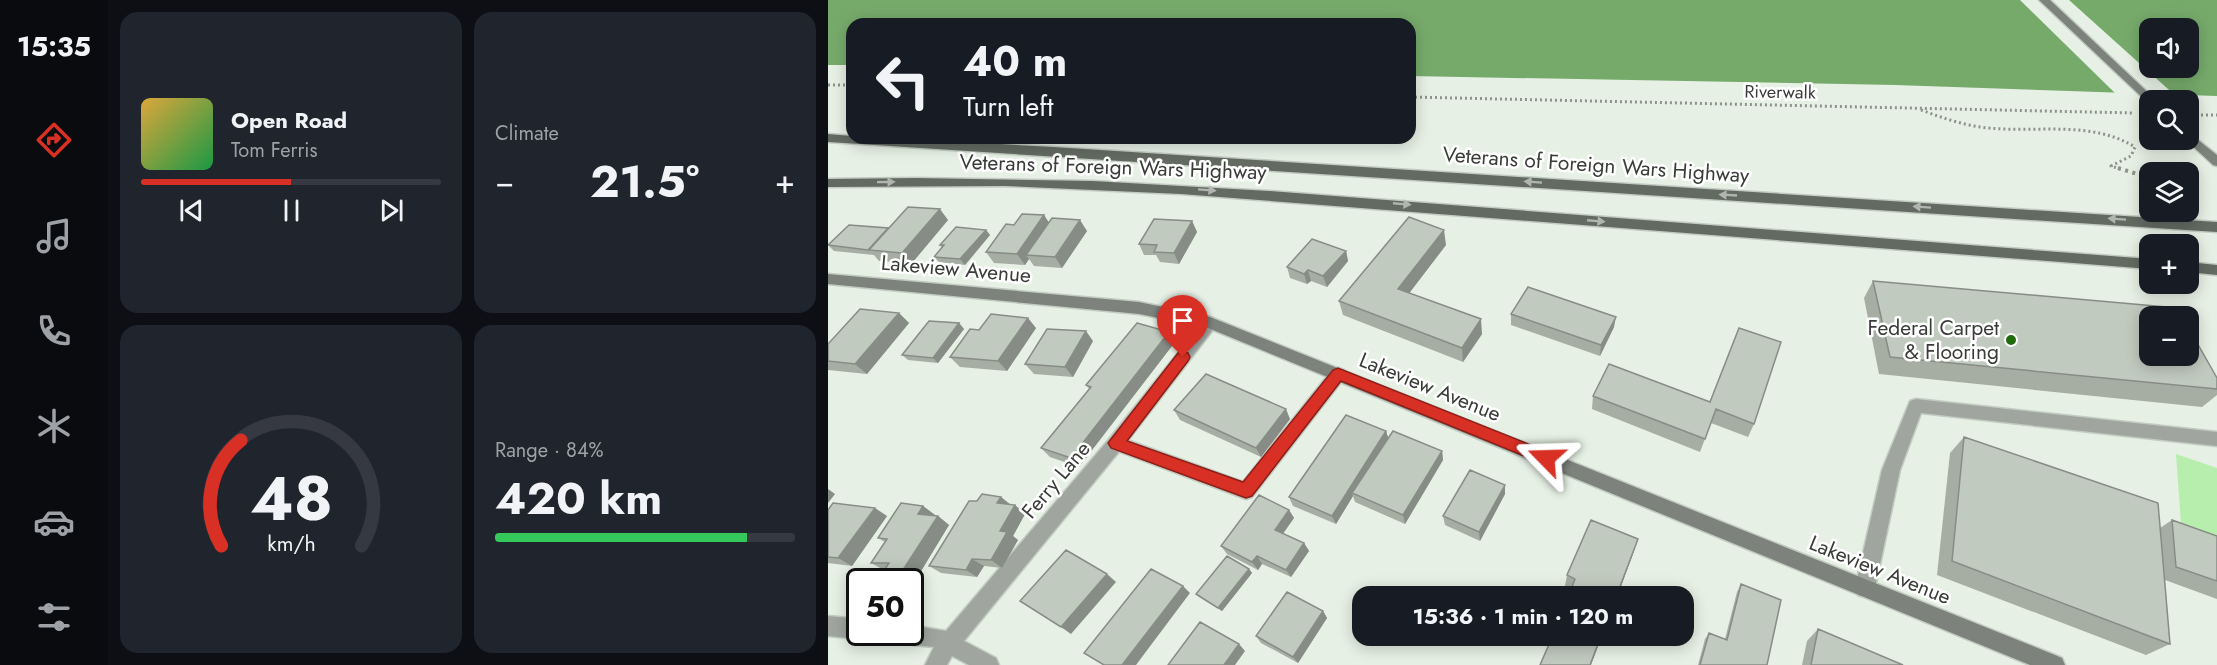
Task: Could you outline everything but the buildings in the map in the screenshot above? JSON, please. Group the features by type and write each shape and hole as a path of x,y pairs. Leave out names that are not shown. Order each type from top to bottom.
{"main road":[{"path":"2044,0 2140,90"},
{"name":"Veterans of Foreign Wars Highway","path":"828,138 846,139"},
{"name":"Veterans of Foreign Wars Highway","path":"922,144 2217,227"},
{"path":"2199,145 2217,162"},
{"name":"Veterans of Foreign Wars Highway","path":"828,183 1013,182 1136,185 1365,201 2139,263"},
{"path":"2199,268 2217,270"},
{"name":"Lakeview Avenue","path":"828,279 1139,308 1210,323 2055,665"}],"street":[{"name":"Ferry Lane","path":"935,665 949,643 1116,443 1210,323"},
{"path":"1116,443 1246,490 1338,374"},
{"path":"1865,588 1891,470 1916,406 2182,437 2217,439"},
{"path":"828,626 846,628"},
{"path":"924,636 939,638 989,665"}],"path":[{"path":"828,85 846,85"},
{"name":"Riverwalk","path":"1416,98 2138,114"},
{"path":"1918,109 1953,122 1989,128 2093,131 2118,137 2135,147 2131,156 2111,166 2139,175"},
{"path":"2199,115 2217,115"}],"shaded area":[{"path":"828,0 2217,0 2217,96 2199,95 2199,90 2139,90 2139,93 1895,85 1416,76 1416,18 846,18 846,65 828,65"},
{"path":"2176,454 2217,468 2217,551 2182,538"}],"pier":[{"path":"2020,0 2069,0 2139,63 2139,78 2156,78 2169,90 2139,90 2139,97 2118,96"}],"place":[{"name":"Federal Carpet & Flooring","path":"2011,340"}],"route":[{"path":"1183,357 1116,443 1246,490 1338,374 1546,458"}]}
